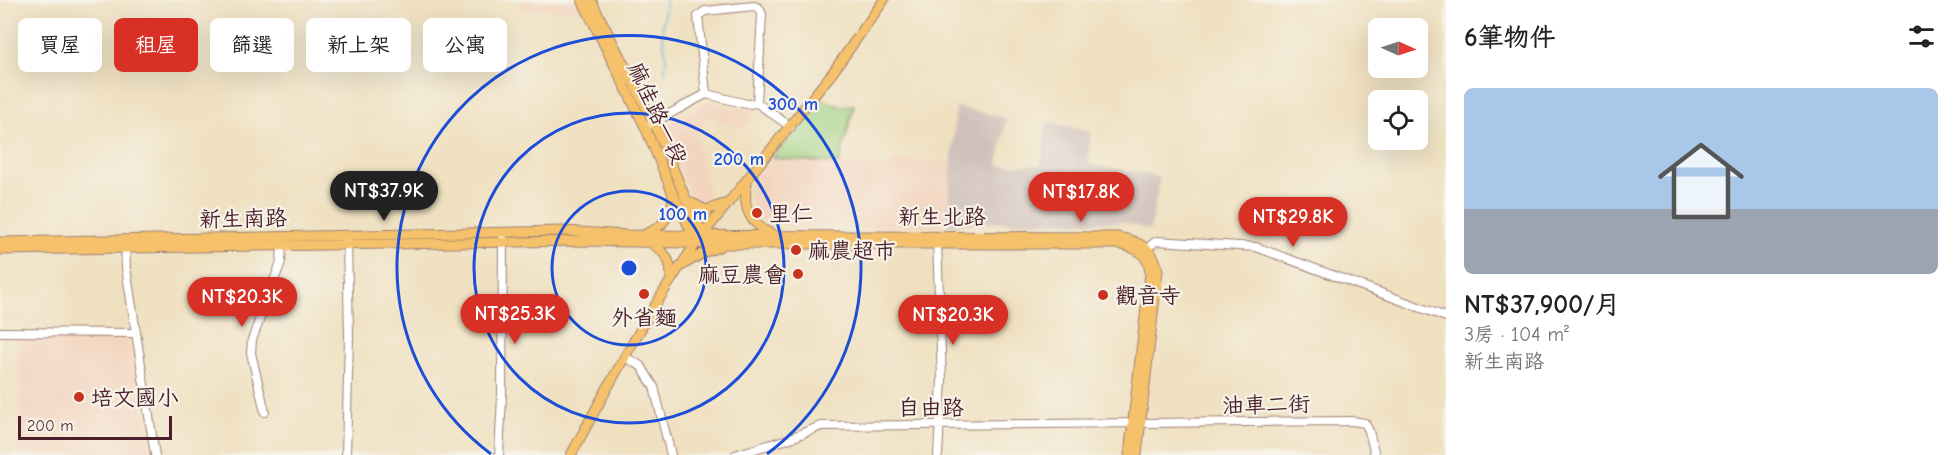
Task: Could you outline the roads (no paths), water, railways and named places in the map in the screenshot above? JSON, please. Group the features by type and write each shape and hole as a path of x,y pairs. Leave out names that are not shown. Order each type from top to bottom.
{"main road":[{"name":"麻佳路一段","path":"582,0 650,125 673,194 698,237"},
{"name":"麻佳路一段","path":"591,0 685,197 698,237"},
{"path":"571,455 625,357 698,237 791,127 884,0"},
{"path":"747,180 745,193 749,217 754,224 777,236"},
{"path":"671,279 667,256 646,238 663,223 673,207 673,194"},
{"path":"685,197 693,205 706,210 729,202"},
{"name":"新生北路","path":"698,237 777,236 937,240"},
{"name":"新生北路","path":"698,237 734,244 1117,237 1137,241 1145,251"},
{"name":"新生南路","path":"0,250 125,244 698,237"},
{"name":"新生南路","path":"0,242 282,245 347,240"},
{"path":"678,268 716,247 734,244"},
{"path":"1129,455 1137,425 1158,271 1157,264 1145,251"},
{"path":"1137,425 1137,455"}],"street":[{"path":"706,94 698,16 705,11 754,6 759,8 762,14 757,103"},
{"path":"650,125 706,94 747,104 757,103 791,127"},
{"path":"500,455 503,238"},
{"path":"346,455 349,336 347,240"},
{"path":"937,240 942,381 938,455"},
{"path":"1145,251 1156,241 1256,247 1446,317"},
{"path":"125,244 155,455"},
{"path":"265,412 251,353 252,340 281,262 282,245"},
{"path":"0,332 136,333"},
{"path":"625,357 641,366 654,387 672,455"},
{"name":"油車二街","path":"1137,425 1365,423 1375,455"},
{"name":"自由路","path":"735,455 821,426 1137,425"}],"waterway":[{"path":"665,73 666,56 662,31 666,0"}],"place":[{"name":"里仁","path":"757,213"},
{"name":"麻農超市","path":"796,250"},
{"name":"麻豆農會","path":"798,274"},
{"name":"外省麵","path":"644,294"},
{"name":"觀音寺","path":"1103,295"},
{"name":"培文國小","path":"79,397"}]}
